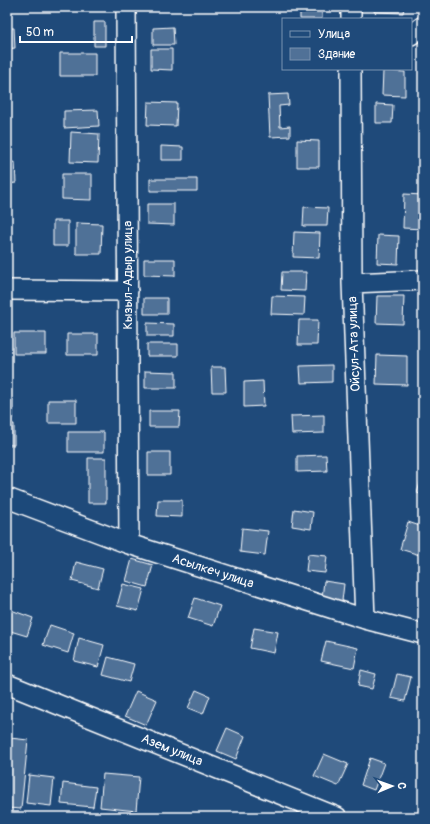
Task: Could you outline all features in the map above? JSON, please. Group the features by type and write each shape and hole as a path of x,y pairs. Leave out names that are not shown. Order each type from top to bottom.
{"street":[{"name":"Кызыл-Адыр улица","path":"126,7 129,544"},
{"path":"350,7 350,18"},
{"path":"412,35 423,26"},
{"name":"Ойсул-Ата улица","path":"351,70 352,282 365,619"},
{"path":"352,282 423,280"},
{"path":"9,290 128,291"},
{"name":"Асылкеч улица","path":"7,498 129,544 365,619 423,634"},
{"name":"Азем улица","path":"7,684 338,817"}],"building":[{"path":"300,7 322,7 322,18 300,18"},
{"path":"375,7 404,7 403,13 374,12"},
{"path":"94,22 105,22 105,46 94,46"},
{"path":"173,27 174,45 153,45 153,28"},
{"path":"7,28 14,28 15,48 7,49"},
{"path":"151,49 172,49 172,70 151,69"},
{"path":"60,53 95,53 95,76 60,76"},
{"path":"383,71 405,72 405,96 382,95"},
{"path":"288,94 289,105 279,106 280,127 290,126 290,136 270,137 268,95"},
{"path":"148,102 177,103 176,126 147,125"},
{"path":"376,104 393,105 392,123 376,123"},
{"path":"98,110 99,126 64,128 64,111"},
{"path":"422,124 423,156 421,156"},
{"path":"71,132 99,134 98,163 70,162"},
{"path":"297,140 319,141 319,167 297,167"},
{"path":"161,146 183,147 183,160 161,160"},
{"path":"15,162 16,183 7,184 7,163"},
{"path":"62,174 92,174 92,200 62,199"},
{"path":"150,179 197,179 197,191 150,191"},
{"path":"404,194 423,195 423,229 403,228"},
{"path":"147,204 174,204 174,225 147,224"},
{"path":"304,207 328,208 327,226 303,226"},
{"path":"53,221 68,221 68,246 53,246"},
{"path":"76,223 102,224 101,254 76,254"},
{"path":"294,232 320,233 319,258 293,257"},
{"path":"378,235 399,236 398,264 377,263"},
{"path":"144,259 175,259 175,276 144,275"},
{"path":"282,272 306,272 305,291 281,290"},
{"path":"272,296 305,297 304,315 271,314"},
{"path":"377,296 404,296 403,324 376,323"},
{"path":"144,298 167,298 167,314 144,314"},
{"path":"299,320 318,320 317,345 298,345"},
{"path":"147,323 174,324 174,336 147,336"},
{"path":"419,330 423,330 423,351 419,351"},
{"path":"14,333 46,333 46,354 14,354"},
{"path":"67,334 98,334 98,355 67,355"},
{"path":"147,344 178,344 178,356 147,356"},
{"path":"377,355 407,356 407,385 376,384"},
{"path":"332,365 332,382 301,383 300,366"},
{"path":"211,367 225,367 226,392 212,392"},
{"path":"145,371 176,372 176,388 145,388"},
{"path":"263,381 264,406 244,407 244,382"},
{"path":"7,399 13,399 13,418 7,418"},
{"path":"48,400 76,400 76,423 48,423"},
{"path":"149,411 180,411 179,427 149,427"},
{"path":"324,415 324,433 292,434 291,416"},
{"path":"7,424 14,424 14,445 7,445"},
{"path":"68,432 104,432 104,452 68,452"},
{"path":"148,452 170,452 170,475 148,475"},
{"path":"326,455 327,471 297,472 297,456"},
{"path":"88,458 106,458 106,503 88,503"},
{"path":"423,473 423,495 417,493"},
{"path":"158,500 182,500 182,517 157,516"},
{"path":"294,509 313,512 311,529 292,526"},
{"path":"408,522 423,527 423,556 400,549"},
{"path":"242,528 268,531 265,555 240,552"},
{"path":"308,554 327,556 325,573 306,571"},
{"path":"132,559 153,565 147,587 126,581"},
{"path":"76,562 103,569 98,588 72,581"},
{"path":"324,581 344,584 342,601 322,598"},
{"path":"123,584 144,589 138,611 117,606"},
{"path":"195,598 220,606 213,626 188,618"},
{"path":"11,610 33,618 27,636 7,630 7,622"},
{"path":"50,625 74,633 68,653 43,645"},
{"path":"254,628 278,632 274,653 250,648"},
{"path":"79,638 104,645 98,667 74,661"},
{"path":"326,641 358,648 354,668 321,661"},
{"path":"108,657 134,664 129,682 103,675"},
{"path":"361,670 376,674 372,689 358,686"},
{"path":"397,674 411,677 405,701 391,698"},
{"path":"196,690 210,696 203,714 188,708"},
{"path":"136,691 157,700 146,725 125,716"},
{"path":"227,728 245,736 236,759 217,751"},
{"path":"10,738 28,740 21,809 7,808 7,769"},
{"path":"324,754 348,764 338,786 314,776"},
{"path":"370,758 384,763 374,790 361,785"},
{"path":"103,774 139,777 136,811 100,807"},
{"path":"29,775 54,778 51,806 26,803"},
{"path":"63,783 96,787 93,807 61,804"},
{"path":"398,812 411,816 396,817"}]}
